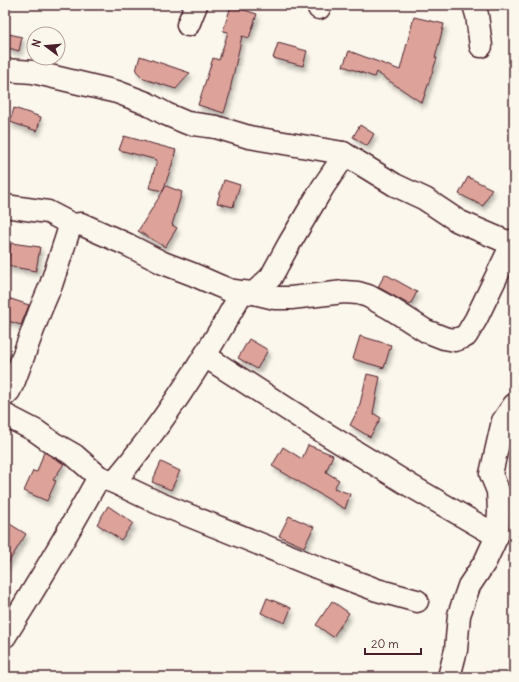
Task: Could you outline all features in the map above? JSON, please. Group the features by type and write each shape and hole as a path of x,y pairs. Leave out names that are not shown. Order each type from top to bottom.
{"street":[{"path":"188,25 196,5"},
{"path":"474,5 477,15 481,46"},
{"path":"5,70 33,72 117,92 146,103 166,114 187,122 216,127 249,137 343,153 395,185 425,199 458,221 512,244 476,319 466,336 455,340 444,338 426,331 390,308 368,296 358,293 344,292 291,298 275,298 230,290 163,263 128,245 81,224 72,225 48,212 5,206"},
{"path":"5,636 58,549 106,480 131,461 163,419 248,293 271,277 288,244 340,162 343,153"},
{"path":"5,395 9,391 14,381 51,285 72,225"},
{"path":"205,356 357,453 497,536"},
{"path":"449,677 456,650 459,616 469,586 485,562 497,536 499,512 498,491 491,474 503,421 514,405"},
{"path":"5,415 36,431 74,455 106,480 158,503 377,590 417,601"}],"building":[{"path":"231,6 257,14 249,38 242,36 231,90 224,113 198,105 213,58 219,60 228,32 223,31"},
{"path":"414,17 444,24 435,58 437,58 422,103 376,72 374,77 343,66 349,51 400,70"},
{"path":"5,33 22,37 19,51 5,47"},
{"path":"278,43 307,51 303,66 273,58"},
{"path":"140,56 190,73 176,89 144,79 136,71"},
{"path":"14,108 41,117 37,131 10,122"},
{"path":"360,125 374,134 367,146 353,137"},
{"path":"124,136 176,150 163,191 149,188 157,160 119,150"},
{"path":"468,177 492,189 483,206 459,194"},
{"path":"224,180 240,185 233,207 217,203"},
{"path":"166,186 182,192 172,225 177,228 165,247 138,231"},
{"path":"11,243 40,247 36,271 7,266"},
{"path":"385,274 417,292 410,305 378,287"},
{"path":"5,297 29,305 21,325 5,320"},
{"path":"360,336 391,345 384,368 353,359"},
{"path":"249,339 268,350 257,369 238,358"},
{"path":"367,374 380,377 373,413 381,418 370,437 350,425 359,408"},
{"path":"308,445 333,455 326,472 339,480 334,488 350,494 345,509 272,466 283,447 302,459"},
{"path":"44,452 64,464 53,480 56,481 47,501 24,491 33,471 37,472"},
{"path":"161,462 180,471 171,490 152,482"},
{"path":"108,506 133,523 121,540 97,524"},
{"path":"289,516 314,527 304,547 279,536"},
{"path":"5,521 26,534 5,568"},
{"path":"267,598 291,608 285,623 261,613"},
{"path":"332,601 349,613 333,637 316,625"}]}
